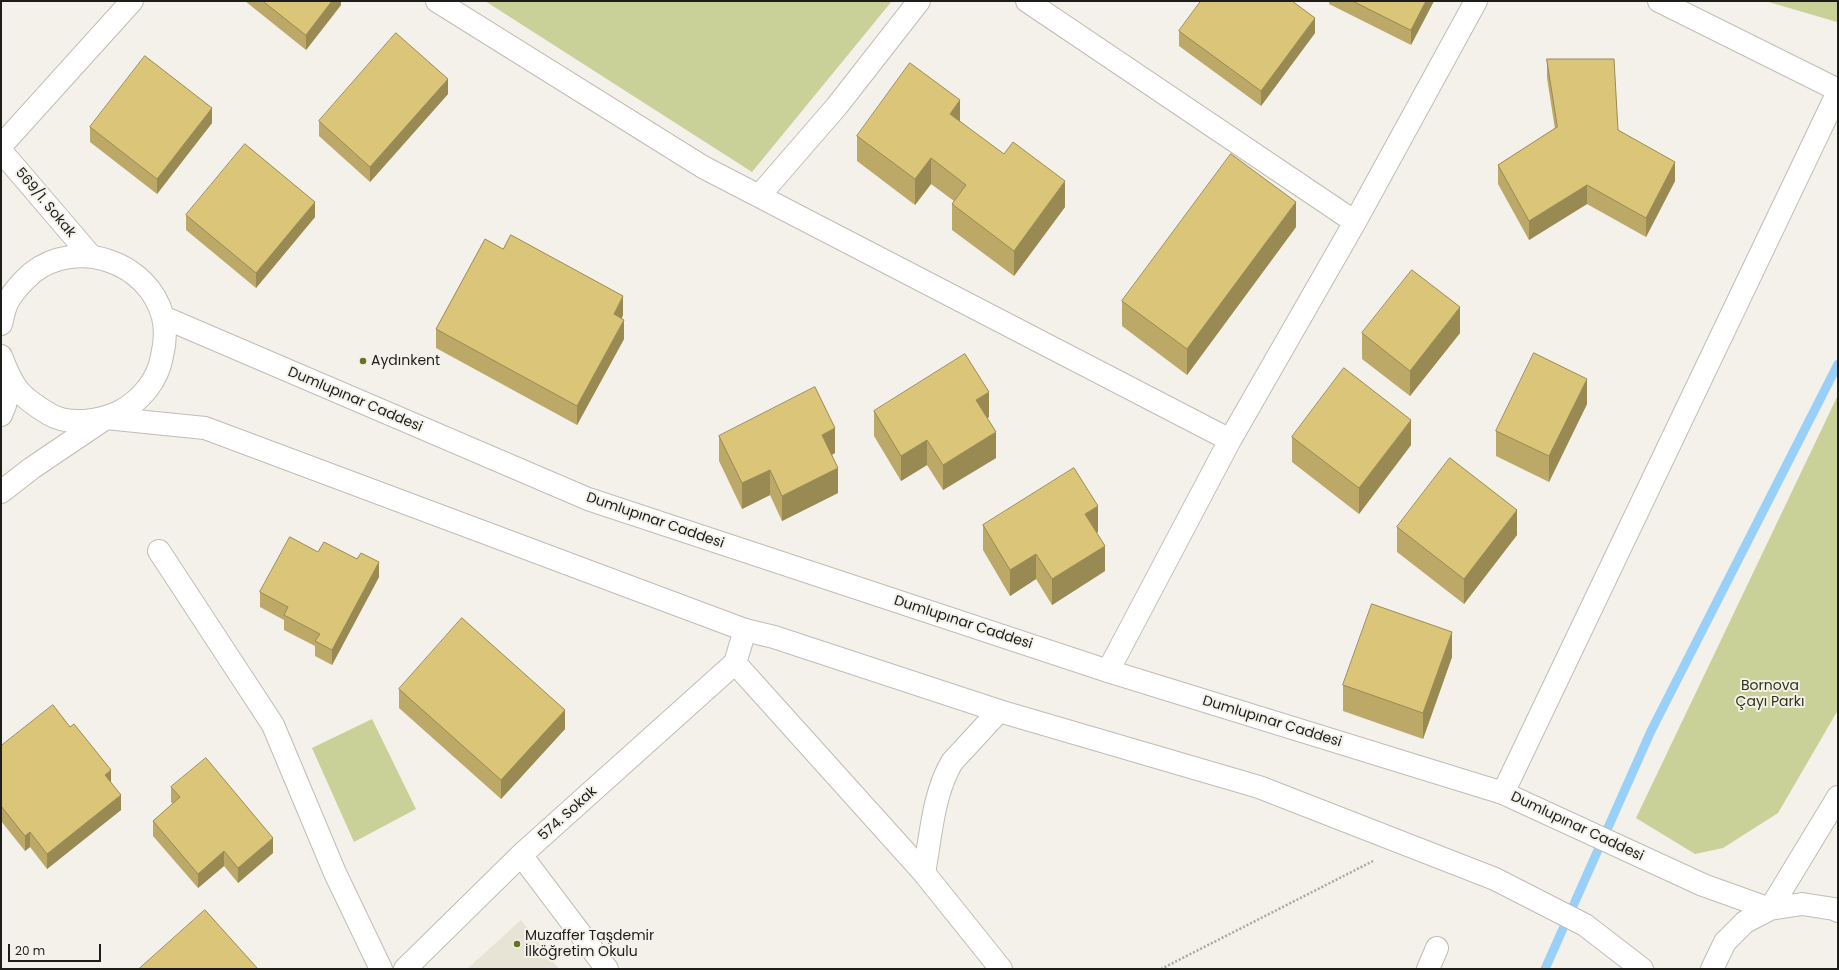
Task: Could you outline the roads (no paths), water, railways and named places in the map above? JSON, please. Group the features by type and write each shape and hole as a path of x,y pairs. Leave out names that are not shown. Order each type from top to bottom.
{"street":[{"path":"1,146 132,1"},
{"path":"437,1 702,167 1230,440"},
{"path":"759,196 837,106 919,1"},
{"path":"1027,1 1355,222"},
{"path":"1108,671 1230,440 1355,222 1476,1"},
{"path":"1502,793 1838,91 1659,1"},
{"name":"569/1. Sokak","path":"1,150 90,255"},
{"path":"1,324 7,303 21,282 41,266 64,257 90,255 114,262 136,275 152,294 163,317 165,342 160,368 147,390 129,407 106,418 32,468 1,492"},
{"name":"Dumlupınar Caddesi","path":"163,317 588,499 1108,671 1502,793 1703,885 1770,909"},
{"path":"1,356 11,381 28,402 52,416 79,422 106,418 205,428 746,630 774,637 999,711 1259,787 1495,879 1585,925 1642,969"},
{"path":"1,415 11,381"},
{"path":"159,551 273,725 335,873 382,969"},
{"path":"746,630 735,663 924,873 1001,969"},
{"name":"574. Sokak","path":"405,969 521,855 735,663"},
{"path":"924,873 940,787 947,770 952,762 999,711"},
{"path":"1770,909 1838,797"},
{"path":"521,855 607,969"},
{"path":"1712,969 1726,942 1745,922 1770,909 1802,904 1838,911"},
{"path":"1585,925 1632,969"},
{"path":"1428,969 1437,948"}],"waterway":[{"path":"1545,969 1651,731 1838,364"}],"place":[{"name":"Aydınkent","path":"363,361"},
{"name":"Muzaffer Taşdemir İlköğretim Okulu","path":"517,944"}],"park label":[{"name":"Bornova Çayı Parkı","path":"1770,694"}]}
